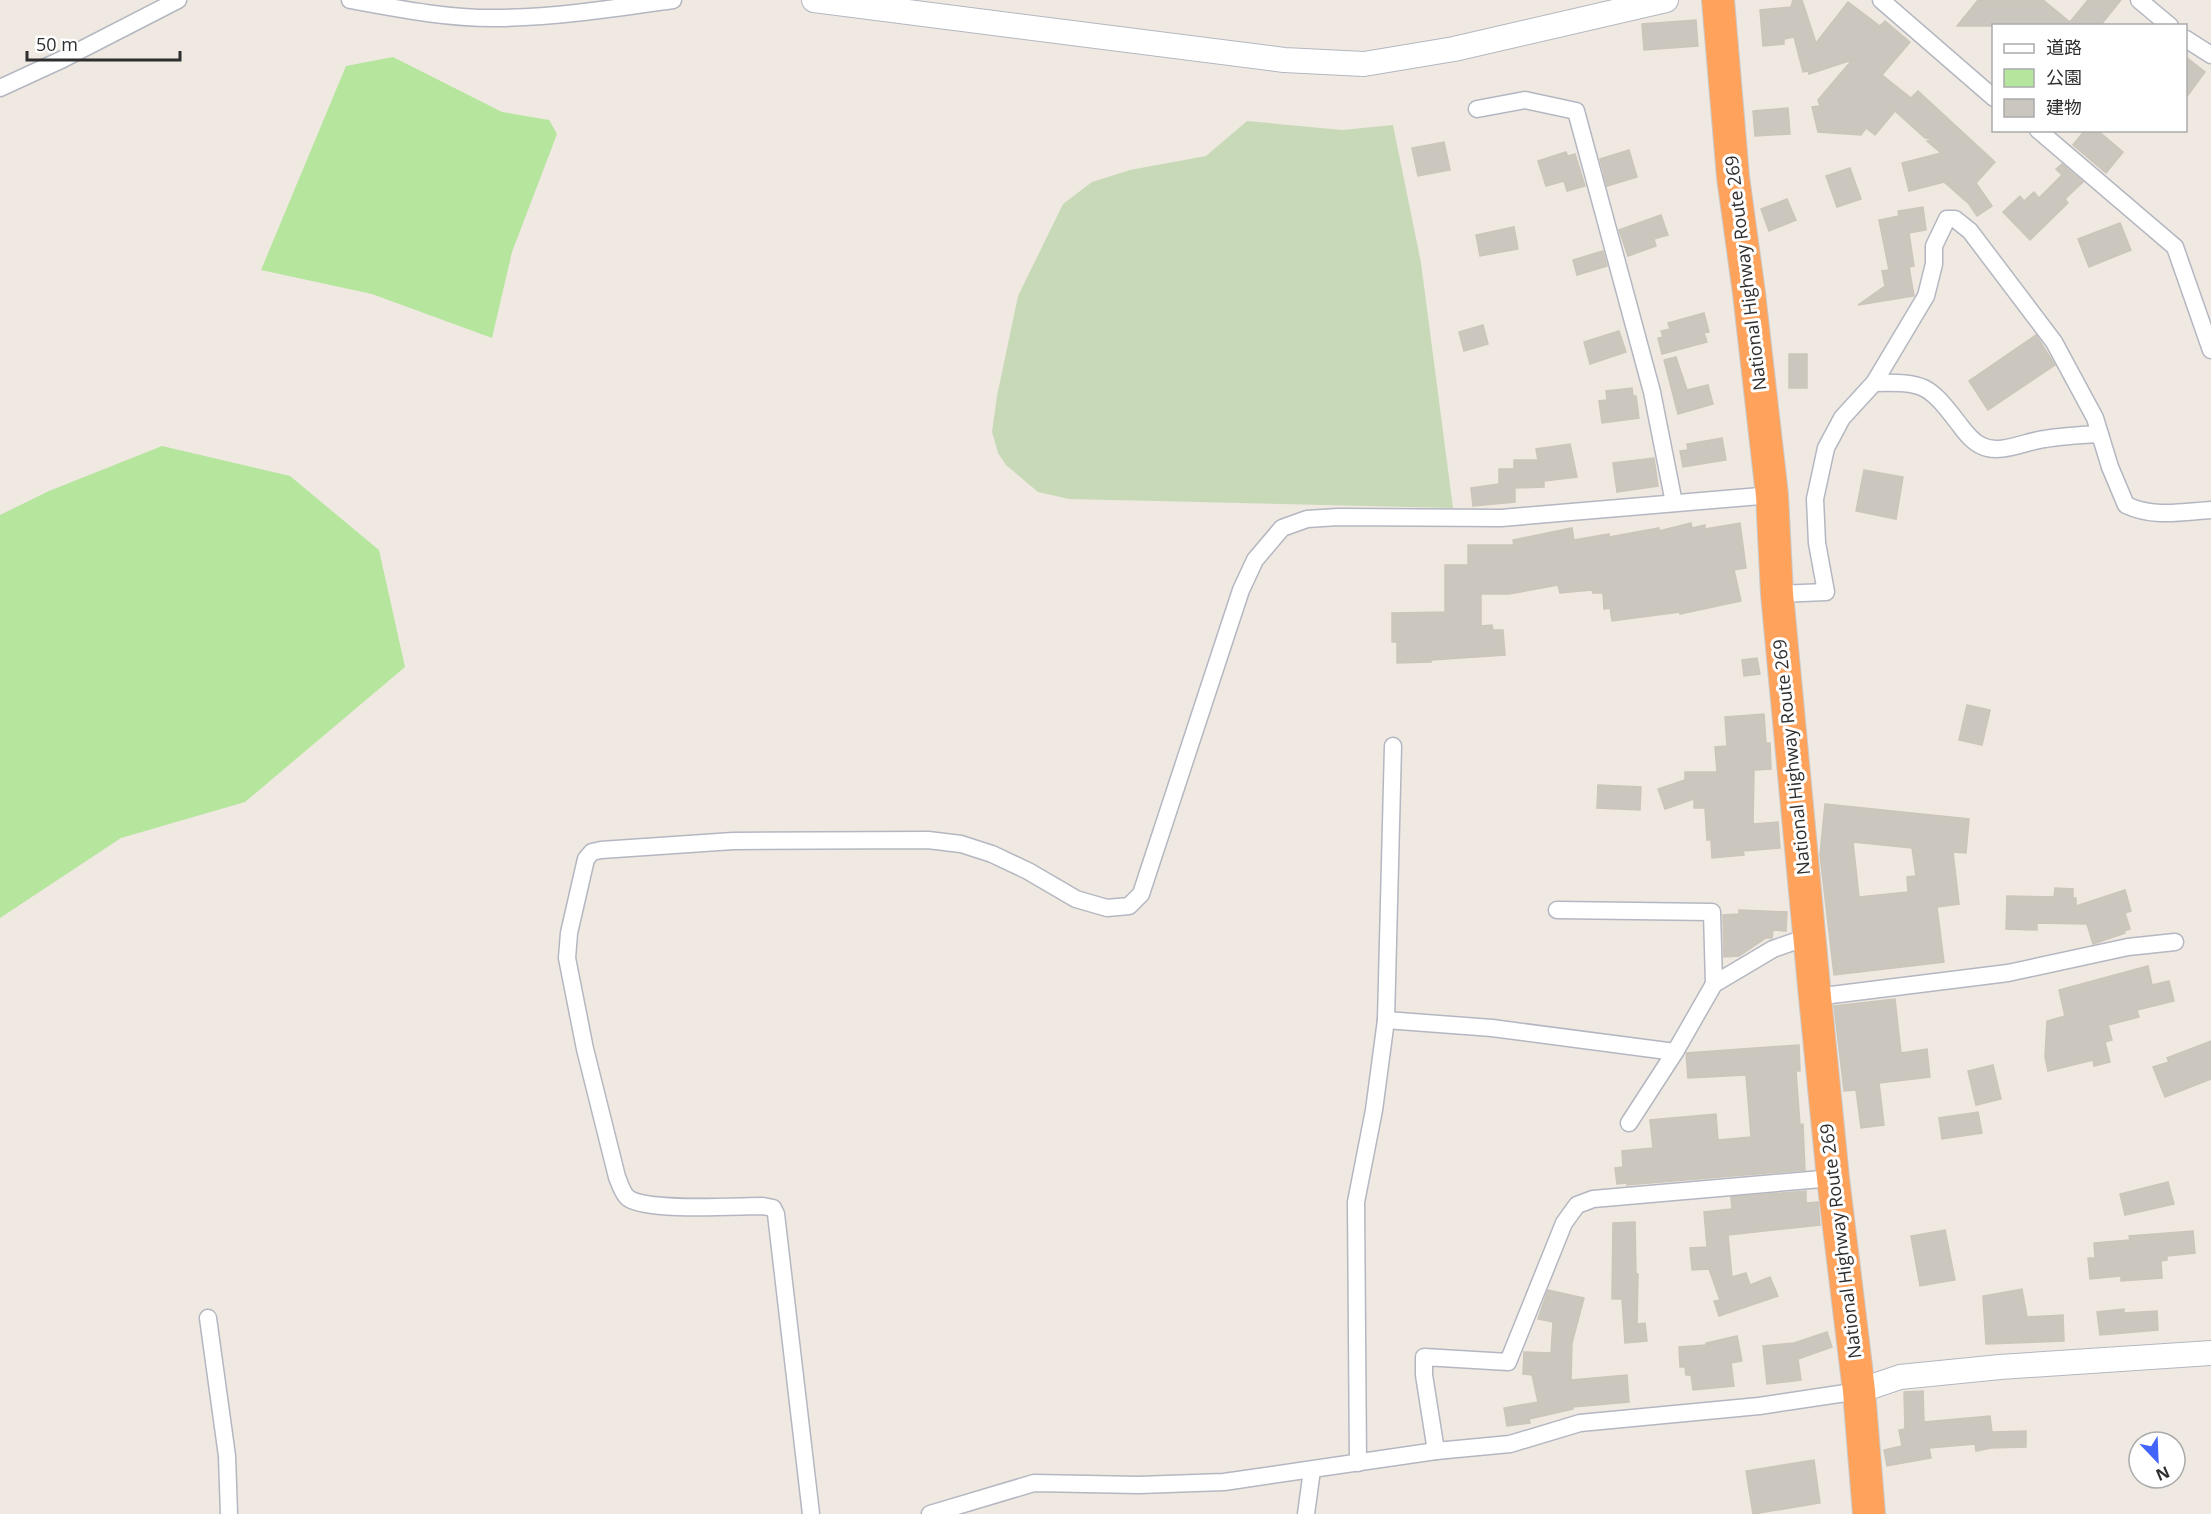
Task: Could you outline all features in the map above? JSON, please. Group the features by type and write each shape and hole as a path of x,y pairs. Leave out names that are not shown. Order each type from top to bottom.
{"highway":[{"name":"National Highway Route 269","path":"1718,0 1733,177 1772,495 1776,594 1833,1178 1859,1391 1869,1514"}],"street":[{"path":"0,88 63,59 178,0"},
{"path":"350,0 427,13 499,18 575,13 673,0"},
{"path":"814,0 1284,60 1364,64 1454,49 1666,0"},
{"path":"1881,0 1992,96"},
{"path":"2139,0 2168,24"},
{"path":"2187,40 2211,55"},
{"path":"1477,109 1524,100 1576,111 1652,392 1674,503"},
{"path":"2040,132 2175,247 2211,350"},
{"path":"1776,594 1826,592 1817,543 1815,500 1826,448 1842,418 1874,383 1926,296 1934,264 1934,246 1947,219 1955,219 1970,231 2054,342 2095,418 2110,467 2126,505 2142,512 2211,510"},
{"path":"1874,383 1904,382 1923,387 1937,395 1968,435 1982,447 2006,448 2043,439 2100,434"},
{"path":"811,1514 776,1214 772,1208 763,1206 651,1206 630,1199 623,1192 617,1177 585,1049 567,958 568,933 586,859 592,852 601,849 733,841 928,840 961,844 992,854 1028,871 1076,899 1107,908 1128,906 1141,894 1241,590 1255,560 1282,528 1307,519 1338,517 1500,518 1772,495"},
{"path":"1358,1463 1356,1202 1374,1110 1386,1020 1393,747"},
{"path":"1557,910 1712,912 1714,984"},
{"path":"1629,1123 1675,1052 1714,984 1773,949 1810,936"},
{"path":"1815,997 2008,973 2127,947 2175,942"},
{"path":"1386,1020 1491,1028 1675,1052"},
{"path":"1436,1451 1424,1375 1424,1357 1508,1362 1564,1223 1578,1205 1593,1199 1833,1178"},
{"path":"208,1318 228,1456 229,1514"},
{"path":"930,1514 1034,1483 1139,1485 1224,1482 1436,1451 1510,1444 1580,1423 1759,1406 1859,1391 1900,1377 2000,1367 2211,1353"},
{"path":"1306,1514 1312,1470"}],"green space":[{"path":"393,57 502,112 549,120 557,134 512,252 492,338 372,294 261,270 346,66"},
{"path":"1247,121 1342,130 1393,125 1421,263 1453,508 1069,499 1038,492 1006,465 998,453 992,432 997,396 1018,296 1063,204 1092,182 1130,170 1206,156"},
{"path":"162,446 290,476 379,550 405,667 245,802 121,838 0,918 0,515 49,491"}],"building":[{"path":"1793,0 1802,0 1816,43 1848,2 1880,26 1885,21 1910,42 1882,75 1911,98 1918,91 1995,162 1976,183 1992,206 1977,216 1969,204 1944,182 1909,191 1902,163 1941,153 1927,141 1933,139 1925,138 1895,111 1875,135 1866,128 1861,135 1818,132 1812,107 1820,106 1818,100 1852,60 1809,74 1808,71 1803,72 1794,37 1784,39 1784,44 1763,46 1760,10 1791,7"},
{"path":"1978,0 2043,0 2070,22 2088,0 2121,0 2102,24 1957,26"},
{"path":"1696,20 1698,46 1644,50 1642,24"},
{"path":"2187,58 2205,72 2187,97"},
{"path":"1788,108 1790,134 1755,136 1753,111"},
{"path":"2083,132 2099,132 2123,152 2106,173 2073,145"},
{"path":"1444,142 1450,170 1418,176 1412,148"},
{"path":"1629,150 1637,177 1607,186 1600,159"},
{"path":"1566,152 1568,156 1575,154 1585,186 1567,191 1564,181 1546,186 1538,161"},
{"path":"2062,164 2083,182 2065,199 2068,203 2030,240 2003,212 2020,196 2024,201 2034,192 2039,198 2062,175 2056,169"},
{"path":"1850,168 1861,199 1837,207 1826,176"},
{"path":"1787,199 1796,220 1769,231 1761,209"},
{"path":"1923,207 1926,230 1909,233 1914,266 1909,267 1914,296 1858,305 1885,286 1882,271 1889,270 1879,220 1899,216 1898,211"},
{"path":"1661,215 1668,235 1654,239 1656,246 1628,256 1619,230"},
{"path":"2120,223 2131,250 2089,267 2078,239"},
{"path":"1514,227 1518,249 1480,256 1476,235"},
{"path":"1603,251 1607,266 1577,275 1573,260"},
{"path":"1704,313 1709,332 1704,333 1707,342 1662,354 1658,338 1663,337 1661,331 1670,329 1668,323"},
{"path":"1483,325 1488,344 1464,351 1459,332"},
{"path":"1619,331 1626,352 1590,364 1584,342"},
{"path":"2036,335 2055,365 1988,410 1969,381"},
{"path":"1789,354 1807,354 1807,388 1789,388"},
{"path":"1676,357 1687,390 1708,385 1713,404 1678,414 1664,360"},
{"path":"1632,388 1633,396 1636,396 1639,418 1602,423 1599,401 1607,400 1606,391"},
{"path":"1722,438 1726,460 1683,467 1680,451 1688,450 1687,444"},
{"path":"1570,444 1577,477 1544,481 1544,487 1515,488 1515,502 1473,506 1471,488 1499,484 1499,469 1514,469 1514,460 1538,460 1536,449"},
{"path":"1654,458 1658,486 1617,492 1613,463"},
{"path":"1864,470 1903,477 1896,519 1856,511"},
{"path":"1691,523 1692,528 1705,525 1705,529 1740,523 1746,568 1734,570 1741,601 1680,614 1680,612 1612,621 1610,608 1604,609 1603,593 1593,593 1592,590 1560,593 1558,585 1509,594 1481,594 1481,626 1492,625 1493,630 1503,630 1505,655 1397,663 1397,642 1392,642 1392,613 1445,612 1445,565 1468,565 1468,545 1514,545 1513,540 1572,528 1574,540 1609,534 1609,537 1659,528 1659,531"},
{"path":"1757,658 1760,674 1744,676 1742,660"},
{"path":"1967,705 1990,710 1982,745 1959,740"},
{"path":"1764,714 1766,743 1770,743 1771,769 1754,770 1753,824 1778,822 1780,848 1743,851 1744,855 1712,858 1711,840 1707,840 1705,808 1694,808 1694,799 1665,809 1658,789 1685,780 1685,772 1717,772 1715,747 1727,746 1725,717"},
{"path":"1598,785 1641,787 1640,810 1597,808"},
{"path":"1825,804 1969,819 1966,853 1953,852 1959,904 1937,907 1944,962 1834,975 1820,855","holes":["1853,842 1912,848 1916,876 1907,877 1908,892 1859,897"]},
{"path":"2055,888 2073,889 2076,906 2125,890 2131,911 2125,913 2130,929 2124,931 2125,933 2093,944 2087,924 2037,923 2037,930 2006,929 2007,896 2054,897"},
{"path":"1739,910 1787,912 1786,931 1773,930 1772,938 1766,938 1739,956 1724,957 1723,915 1739,914"},
{"path":"2148,966 2152,985 2169,981 2174,1001 2137,1010 2139,1017 2108,1025 2112,1040 2105,1042 2110,1062 2094,1066 2093,1060 2048,1071 2045,1057 2047,1021 2065,1016 2059,990"},
{"path":"1895,999 1901,1053 1927,1049 1930,1077 1879,1083 1884,1125 1861,1128 1856,1090 1844,1091 1834,1006"},
{"path":"2211,1041 2211,1079 2165,1097 2153,1067 2169,1062 2167,1058"},
{"path":"1799,1045 1800,1071 1796,1071 1800,1125 1803,1124 1805,1170 1617,1184 1615,1168 1623,1167 1622,1151 1653,1148 1650,1120 1716,1114 1718,1140 1751,1137 1746,1075 1688,1078 1686,1053"},
{"path":"1993,1065 2001,1099 1976,1105 1968,1071"},
{"path":"1978,1112 1982,1133 1942,1139 1939,1118"},
{"path":"2168,1182 2174,1204 2125,1215 2120,1194"},
{"path":"1806,1191 1806,1203 1818,1202 1820,1225 1728,1235 1732,1277 1746,1273 1750,1285 1770,1277 1778,1296 1719,1316 1714,1301 1720,1300 1709,1269 1692,1270 1690,1248 1707,1247 1704,1212 1732,1209 1731,1197"},
{"path":"1635,1222 1636,1274 1638,1274 1637,1324 1645,1323 1647,1341 1625,1343 1622,1299 1612,1299 1613,1223"},
{"path":"1945,1230 1955,1280 1920,1286 1911,1236"},
{"path":"2193,1231 2195,1253 2167,1256 2167,1260 2161,1261 2162,1278 2121,1281 2121,1276 2090,1279 2088,1258 2095,1258 2094,1243 2130,1240 2129,1236"},
{"path":"2022,1289 2027,1317 2063,1315 2064,1341 1986,1344 1983,1296"},
{"path":"1548,1290 1584,1298 1572,1343 1571,1380 1627,1375 1629,1402 1572,1407 1573,1409 1529,1419 1530,1423 1507,1426 1504,1408 1538,1402 1532,1375 1523,1374 1524,1352 1551,1353 1553,1322 1538,1319"},
{"path":"2124,1309 2124,1313 2157,1311 2158,1330 2100,1335 2097,1312"},
{"path":"1827,1332 1832,1347 1798,1359 1801,1380 1767,1384 1763,1346 1794,1343"},
{"path":"1737,1336 1742,1361 1731,1363 1734,1386 1693,1390 1691,1375 1686,1375 1685,1367 1680,1367 1679,1347 1706,1345 1706,1343"},
{"path":"1923,1391 1924,1422 1990,1416 1992,1432 2026,1431 2026,1447 1976,1451 1975,1444 1929,1448 1931,1458 1887,1466 1884,1450 1902,1446 1899,1430 1905,1429 1904,1392"},
{"path":"1814,1460 1820,1503 1753,1514 1746,1471"}]}
